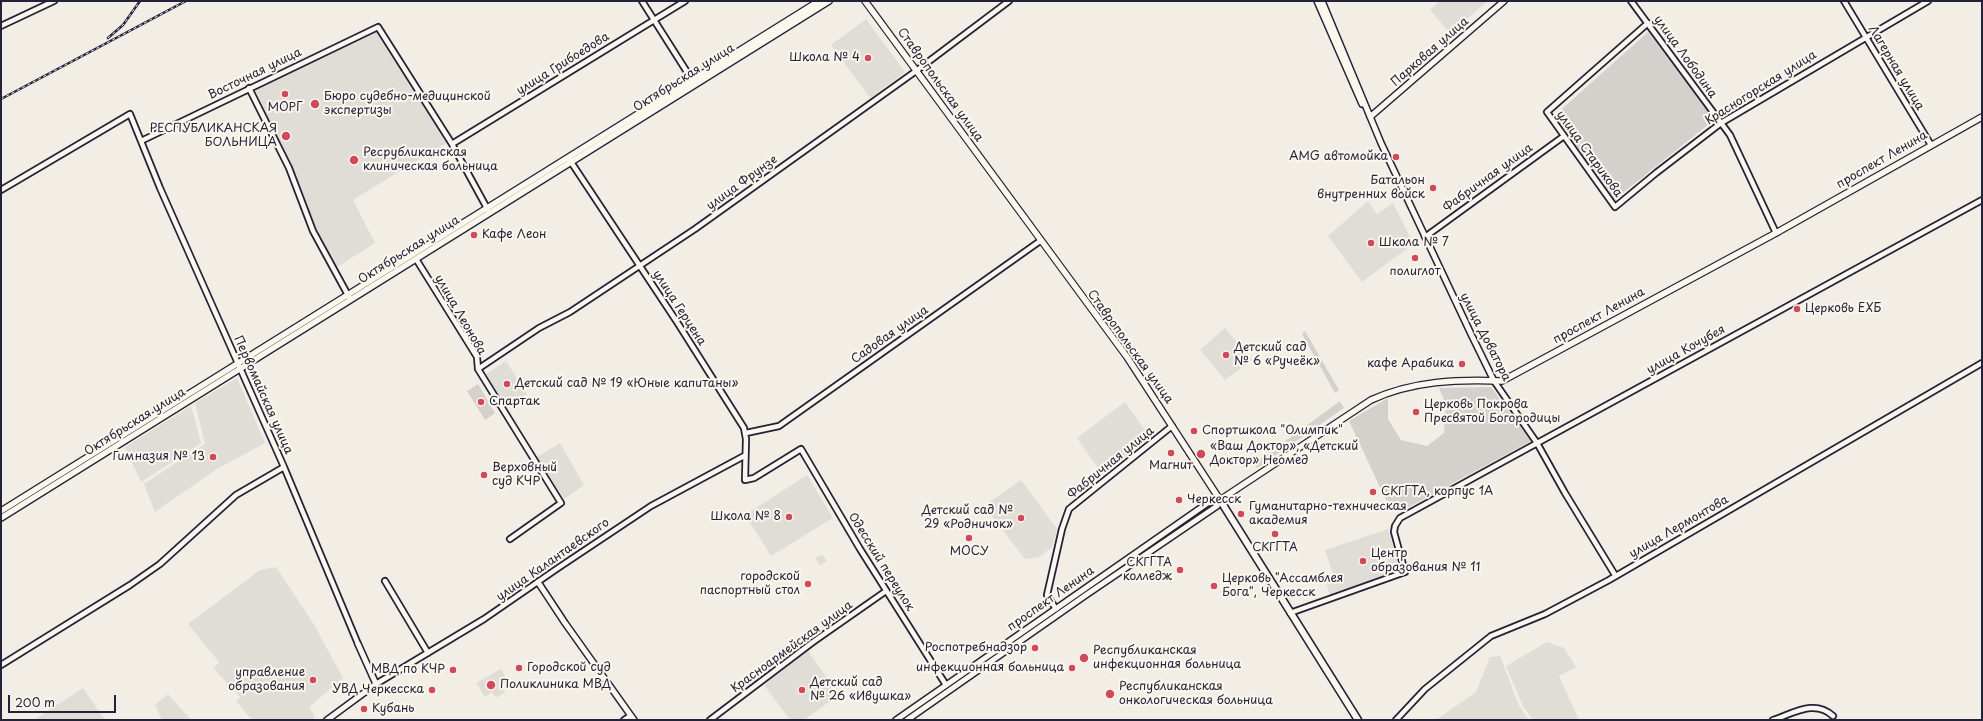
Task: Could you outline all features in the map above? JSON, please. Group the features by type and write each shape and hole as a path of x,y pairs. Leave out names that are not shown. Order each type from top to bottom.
{"highway":[{"name":"Ставропольская улица","path":"1220,500 1358,720"}],"main road":[{"name":"Октябрьская улица","path":"1,511 488,211 819,1"},
{"name":"Октябрьская улица","path":"693,82 829,1"},
{"name":"Ставропольская улица","path":"865,1 1040,241 1127,357 1220,500"},
{"name":"улица Доватора","path":"1317,1 1356,90 1370,117"},
{"name":"улица Доватора","path":"1322,1 1370,117 1425,237 1494,380"},
{"name":"Парковая улица","path":"1370,117 1504,1"},
{"name":"проспект Ленина","path":"908,720 1086,595 1217,506 1220,500 1356,410 1381,396 1408,387 1431,383 1481,379 1502,381 1513,376 1776,233 1982,117"},
{"name":"Октябрьская улица","path":"1,518 241,370 349,297 416,259 488,211"},
{"name":"проспект Ленина","path":"896,720 1212,500 1220,500"},
{"path":"538,582 632,718"},
{"name":"Первомайская улица","path":"358,644 376,684"},
{"path":"327,720 376,684"}],"street":[{"path":"1,26 54,1"},
{"path":"642,1 693,82"},
{"name":"улица Грибоедова","path":"452,144 685,1"},
{"name":"улица Фрунзе","path":"478,369 539,328 570,312 732,203 916,71 1009,1"},
{"name":"улица Лободина","path":"1631,1 1730,135 1776,233"},
{"name":"Лагерная улица","path":"1844,1 1931,145"},
{"name":"Красногорская улица","path":"1615,207 1656,173 1721,124 1866,36 1928,1"},
{"name":"улица Старикова","path":"1615,207 1547,112 1648,23"},
{"name":"Восточная улица","path":"141,141 378,27 452,144"},
{"path":"249,88 289,168 309,220 349,297"},
{"name":"Первомайская улица","path":"1,190 130,114 160,188 284,467 358,644"},
{"name":"Фабричная улица","path":"1425,237 1564,136"},
{"path":"452,144 488,211"},
{"name":"улица Герцена","path":"569,160 685,335 746,433"},
{"name":"улица Кочубея","path":"1290,612 1405,572 1394,532 1395,526 1400,518 1982,200"},
{"name":"Садовая улица","path":"746,433 779,426 1040,241"},
{"name":"улица Леонова","path":"416,259 477,357 478,369 561,503 510,539"},
{"name":"улица Лермонтова","path":"1396,720 1425,689 1491,636 1545,614 1674,543 1982,363"},
{"name":"улица Доватора","path":"1494,380 1537,443 1568,498 1615,575"},
{"name":"Фабричная улица","path":"1056,609 1047,595 1062,529 1069,510 1172,426"},
{"path":"744,456 746,433"},
{"name":"Одесский переулок","path":"744,456 744,480 754,478 801,449 886,591 946,684"},
{"name":"улица Калантаевского","path":"376,684 484,620 651,506 744,456"},
{"path":"1,665 154,568 236,495 284,467"},
{"path":"386,581 428,653"},
{"name":"Красноармейская улица","path":"710,720 813,642 886,591"},
{"path":"1773,720 1812,707 1825,708 1833,716"},
{"path":"624,720 632,718"}],"shaded area":[{"path":"1439,1 1488,1 1450,33 1430,10"},
{"name":"Школа № 4","path":"866,19 905,72 870,98 831,45"},
{"name":"Ресрубликанская клиническая больница","path":"376,32 446,143 353,200 375,243 337,267 314,223 297,177 255,89"},
{"path":"1648,32 1714,120 1614,200 1554,116"},
{"name":"Школа № 7","path":"1368,201 1377,214 1393,203 1412,241 1407,245 1408,248 1362,282 1328,236"},
{"name":"Детский сад № 6 «Ручеёк»","path":"1225,328 1252,360 1225,380 1200,350"},
{"path":"1305,331 1339,390 1335,393 1302,334"},
{"name":"Детский сад № 19 «Юные капитаны»","path":"506,361 527,394 507,407 486,374"},
{"name":"Гимназия № 13","path":"237,378 265,443 217,469 155,512 144,484 205,444 195,403"},
{"name":"Спартак","path":"478,384 495,413 485,420 467,391"},
{"path":"1491,387 1531,441 1407,508 1386,500 1349,421 1388,398 1388,419 1401,440 1427,446 1444,433 1446,405 1439,388"},
{"path":"1340,401 1344,408 1257,468 1254,464"},
{"path":"1125,402 1150,437 1103,475 1077,438"},
{"path":"191,406 201,443 141,482 125,447"},
{"path":"560,443 584,485 564,499 537,457"},
{"name":"Школа № 8","path":"807,475 833,518 771,556 745,515"},
{"name":"Детский сад № 29 «Родничок»","path":"1021,480 1057,529 1052,547 1039,557 1025,559 984,506"},
{"name":"Центр образования № 11","path":"1388,529 1402,572 1330,595 1324,577 1333,574 1325,550"},
{"path":"822,555 827,561 820,565 815,558"},
{"path":"276,567 313,623 343,678 309,707 315,717 312,720 252,720 236,701 240,697 214,669 219,662 188,624 260,570"},
{"path":"1547,642 1564,648 1576,667 1559,676 1579,720 1533,720 1523,706 1506,666"},
{"name":"Детский сад № 26 «Ивушка»","path":"808,651 839,695 804,720 790,720 764,685"},
{"path":"1500,656 1519,706 1529,720 1436,720 1476,692 1490,657"},
{"name":"Поликлиника МВД","path":"501,669 509,682 502,686 505,692 496,698 492,692 485,697 476,683"},
{"path":"83,688 105,720 34,720"},
{"path":"168,694 191,720 163,720 161,718 155,705"}],"railway":[{"path":"108,38 123,25 140,1"},
{"path":"1,99 186,1"}],"place":[{"name":"Школа № 4","path":"868,58"},
{"name":"МОРГ","path":"285,94"},
{"name":"Бюро судебно-медицинской экспертизы","path":"315,104"},
{"name":"РЕСПУБЛИКАНСКАЯ БОЛЬНИЦА","path":"286,136"},
{"name":"AMG автомойка","path":"1396,157"},
{"name":"Ресрубликанская клиническая больница","path":"354,160"},
{"name":"Батальон внутренних войск","path":"1433,188"},
{"name":"Кафе Леон","path":"474,235"},
{"name":"Школа № 7","path":"1371,243"},
{"name":"полиглот","path":"1415,258"},
{"name":"Церковь ЕХБ","path":"1797,309"},
{"name":"Детский сад № 6 «Ручеёк»","path":"1226,355"},
{"name":"кафе Арабика","path":"1462,364"},
{"name":"Детский сад № 19 «Юные капитаны»","path":"507,384"},
{"name":"Спартак","path":"481,402"},
{"name":"Церковь Покрова Пресвятой Богородицы","path":"1416,412"},
{"name":"Спортшкола \"Олимпик\"","path":"1194,431"},
{"name":"Магнит","path":"1171,453"},
{"name":"«Ваш Доктор», «Детский Доктор» Неомед","path":"1201,454"},
{"name":"Гимназия № 13","path":"213,457"},
{"name":"Верховный суд КЧР","path":"484,475"},
{"name":"СКГГТА, корпус 1А","path":"1373,492"},
{"name":"Черкесск","path":"1179,500"},
{"name":"Гуманитарно-техническая академия","path":"1241,514"},
{"name":"Школа № 8","path":"789,517"},
{"name":"Детский сад № 29 «Родничок»","path":"1021,518"},
{"name":"СКГГТА","path":"1275,534"},
{"name":"МОСУ","path":"969,538"},
{"name":"Центр образования № 11","path":"1363,561"},
{"name":"СКГГТА колледж","path":"1180,570"},
{"name":"городской паспортный стол","path":"808,584"},
{"name":"Церковь \"Ассамблея Бога\", Черкесск","path":"1214,586"},
{"name":"Роспотребнадзор","path":"1035,648"},
{"name":"Республиканская инфекционная больница","path":"1084,658"},
{"name":"Городской суд","path":"519,668"},
{"name":"инфекционная больница","path":"1072,668"},
{"name":"МВД по КЧР","path":"453,670"},
{"name":"управление образования","path":"313,680"},
{"name":"Поликлиника МВД","path":"491,685"},
{"name":"УВД Черкесска","path":"432,690"},
{"name":"Детский сад № 26 «Ивушка»","path":"802,690"},
{"name":"Республиканская онкологическая больница","path":"1110,694"},
{"name":"Кубань","path":"364,709"}]}
